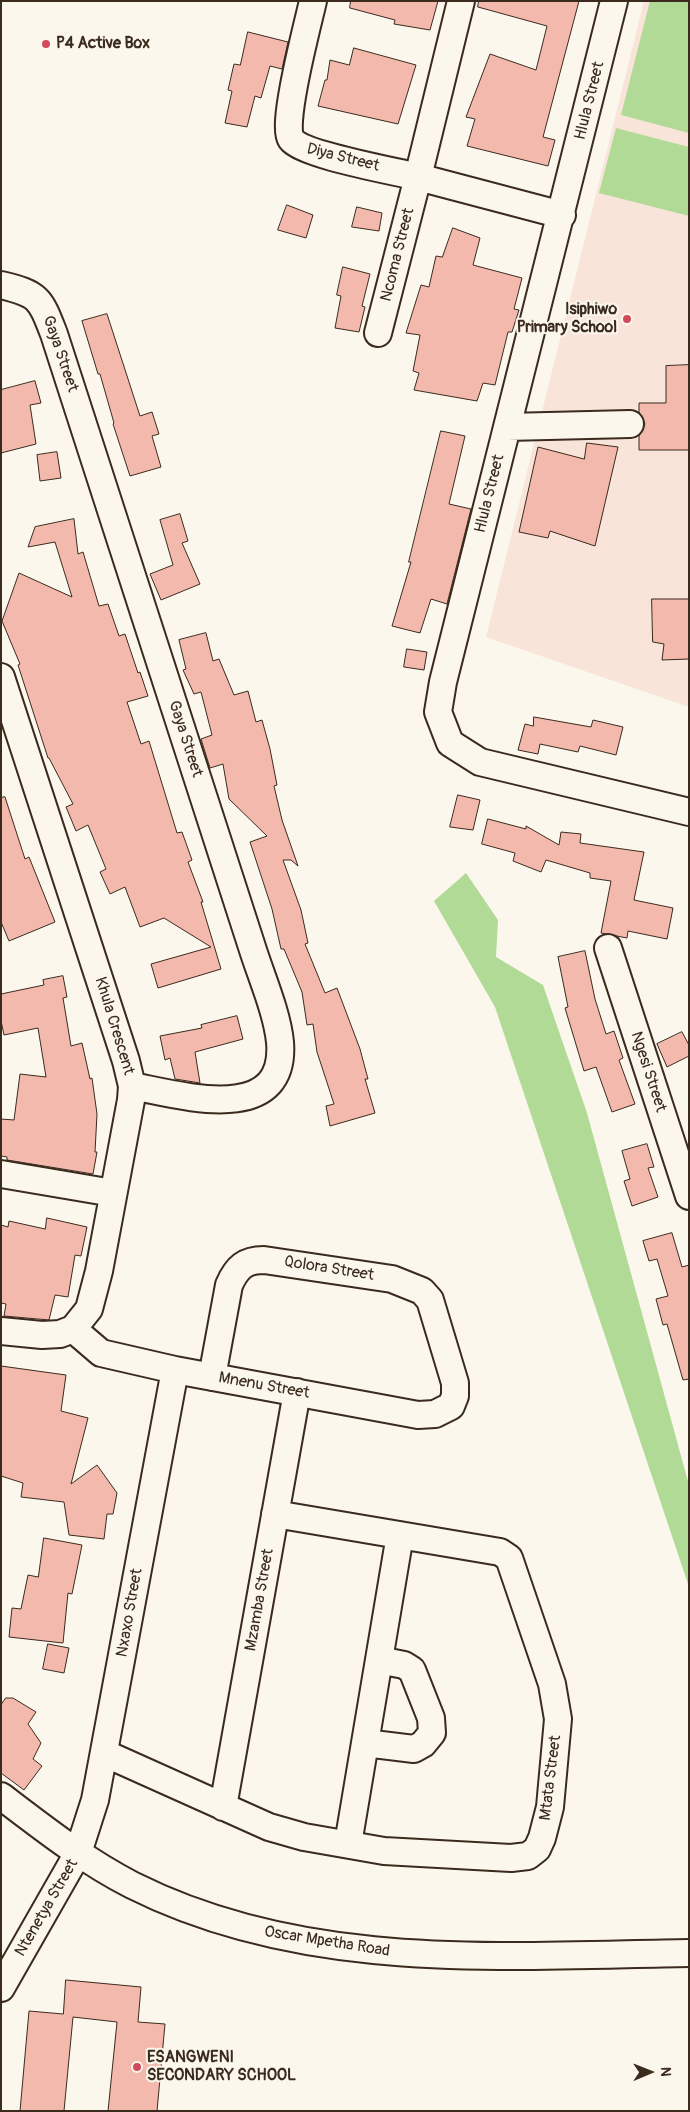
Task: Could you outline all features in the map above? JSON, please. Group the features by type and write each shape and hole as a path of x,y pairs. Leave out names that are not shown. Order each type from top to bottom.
{"street":[{"name":"Diya Street","path":"313,1 290,106 288,135 292,141 309,151 562,214"},
{"path":"418,177 462,1"},
{"name":"Hlula Street","path":"614,1 443,682 438,712 450,742 480,762 689,812"},
{"name":"Ncoma Street","path":"378,333 418,177"},
{"name":"Gaya Street","path":"1,285 33,294 44,309 54,334 252,947 280,1042 276,1074 262,1091 244,1099 186,1096 132,1086"},
{"path":"507,428 630,424"},
{"name":"Khula Crescent","path":"1,677 11,745 126,1061 132,1086 126,1132 94,1291 89,1309 74,1330"},
{"name":"Ngesi Street","path":"608,948 689,1196"},
{"path":"1,1174 113,1193"},
{"name":"Qolora Street","path":"212,1377 230,1285 235,1271 243,1264 252,1260 264,1260 392,1279 422,1291 430,1300 455,1383 455,1396"},
{"path":"1,1331 42,1335 74,1330"},
{"name":"Mnenu Street","path":"74,1330 101,1354 175,1370 418,1415 435,1414 451,1406 455,1396"},
{"name":"Nxaxo Street","path":"78,1853 95,1800 175,1370"},
{"name":"Mzamba Street","path":"224,1806 297,1392"},
{"name":"Mtata Street","path":"104,1753 269,1827 304,1837 384,1851 510,1858 528,1856 538,1849 550,1807 558,1719 552,1684 509,1558 500,1552 275,1514"},
{"path":"348,1844 400,1535"},
{"path":"365,1743 414,1749 423,1744 432,1733 431,1718 412,1670 404,1665 379,1660"},
{"name":"Oscar Mpetha Road","path":"1,1796 78,1853 132,1885 196,1913 253,1929 317,1943 395,1953 462,1957 689,1953"},
{"name":"Ntenetya Street","path":"1,1988 78,1853"}],"shaded area":[{"name":"Isiphiwo Primary School","path":"644,1 689,1 689,707 486,637"}],"green space":[{"path":"650,1 689,1 689,133 621,115"},
{"path":"616,128 689,147 689,216 599,193"},
{"path":"466,873 498,920 496,957 543,985 587,1113 689,1485 689,1587 495,1007 434,901"}],"building":[{"path":"351,1 438,1 430,30 394,24 395,20 350,8"},
{"path":"479,1 579,1 543,137 555,140 548,166 467,146 475,119 466,117 490,54 536,70 547,26 478,7"},
{"path":"248,32 288,42 282,69 270,66 261,98 255,96 247,127 225,123 232,91 228,90 234,64 240,65"},
{"path":"354,48 416,65 398,124 318,106 325,80 327,80 330,60 349,65"},
{"path":"287,205 313,215 306,238 278,230"},
{"path":"357,207 382,213 379,231 352,227"},
{"path":"453,228 480,238 473,265 522,278 514,309 519,310 512,332 508,332 495,385 483,383 477,401 414,390 419,373 413,371 420,335 406,333 421,285 429,287 436,256 442,257"},
{"path":"343,267 370,274 362,306 365,307 359,332 335,328 341,296 337,295"},
{"path":"107,314 140,416 152,412 159,434 152,436 161,467 130,476 113,424 100,374 98,374 82,321"},
{"path":"689,365 689,450 639,450 639,436 645,424 639,412 639,403 666,403 666,366"},
{"path":"35,381 41,403 30,405 36,444 1,453 1,390"},
{"path":"441,431 465,436 449,504 471,509 447,604 431,599 420,633 392,626 411,562 409,562"},
{"path":"587,443 618,447 595,546 550,531 548,538 519,532 538,447 584,459"},
{"path":"57,452 61,478 40,481 37,455"},
{"path":"180,514 188,541 182,543 200,584 161,600 150,574 173,565 160,520"},
{"path":"74,519 78,554 83,552 99,606 108,604 119,636 125,634 148,696 127,702 141,744 149,741 177,833 182,832 192,860 188,862 203,902 201,902 221,969 158,988 151,964 211,947 164,918 140,927 125,887 110,894 100,872 106,869 88,825 76,831 66,807 73,804 48,758 18,665 20,664 2,621 19,573 72,597 55,542 28,547 35,527"},
{"path":"652,599 689,599 689,659 662,660 664,644 653,642"},
{"path":"206,633 213,661 219,659 234,695 248,691 256,722 262,720 270,749 277,785 274,786 282,820 298,866 291,860 283,860 301,910 308,943 305,944 325,993 337,988 360,1049 368,1079 365,1079 375,1113 330,1126 326,1106 334,1104 317,1052 313,1024 307,1025 302,992 284,949 281,949 272,909 250,842 267,836 229,799 223,764 210,768 201,739 212,735 201,692 194,694 183,670 186,669 179,640"},
{"path":"407,649 427,652 424,670 404,667"},
{"path":"534,717 591,727 593,720 623,727 616,755 580,746 578,752 540,744 538,754 518,750 525,724 533,726"},
{"path":"458,795 480,800 473,830 450,827"},
{"path":"5,797 25,859 29,857 55,922 9,941 1,922 1,798"},
{"path":"488,819 526,829 526,826 559,845 561,832 581,834 580,843 644,852 634,900 673,908 667,939 628,931 627,938 601,933 611,881 590,878 590,873 546,860 541,872 513,861 515,853 482,844"},
{"path":"585,951 595,999 606,1034 614,1031 623,1058 619,1060 635,1104 612,1112 596,1067 584,1071 565,1008 568,1007 558,957"},
{"path":"63,976 67,997 63,998 71,1046 82,1043 90,1079 92,1078 97,1114 95,1152 97,1152 93,1174 7,1160 7,1157 1,1156 1,1119 14,1120 20,1074 46,1077 38,1028 4,1035 1,1021 1,994 44,985 43,980"},
{"path":"237,1016 243,1039 195,1052 200,1083 175,1079 170,1058 165,1060 160,1036 202,1028 201,1025"},
{"path":"682,1032 689,1045 689,1056 667,1067 657,1044"},
{"path":"647,1144 654,1167 648,1168 658,1197 632,1206 624,1181 630,1179 622,1151"},
{"path":"47,1218 87,1227 81,1256 75,1255 68,1297 55,1295 49,1320 4,1316 6,1304 1,1303 1,1225 8,1227 9,1221 45,1229"},
{"path":"672,1233 682,1267 689,1265 689,1379 683,1380 667,1324 663,1325 656,1299 668,1296 657,1259 649,1261 643,1241"},
{"path":"1,1366 66,1375 61,1411 88,1418 71,1484 97,1465 117,1493 113,1514 107,1514 104,1539 69,1535 64,1502 21,1497 23,1483 1,1476"},
{"path":"44,1538 82,1545 72,1594 68,1593 63,1643 9,1637 12,1608 21,1609 28,1575 38,1577"},
{"path":"48,1644 69,1648 64,1673 43,1669"},
{"path":"6,1698 13,1698 36,1712 28,1724 41,1743 33,1759 42,1766 24,1790 1,1773 1,1705"},
{"name":"ESANGWENI SECONDARY SCHOOL","path":"66,1980 141,1987 138,2022 165,2024 157,2111 108,2111 117,2022 73,2017 64,2111 20,2111 29,2011 63,2014"}],"place":[{"name":"P4 Active Box","path":"46,44"},
{"name":"Isiphiwo Primary School","path":"627,319"},
{"name":"ESANGWENI SECONDARY SCHOOL","path":"137,2067"}]}
